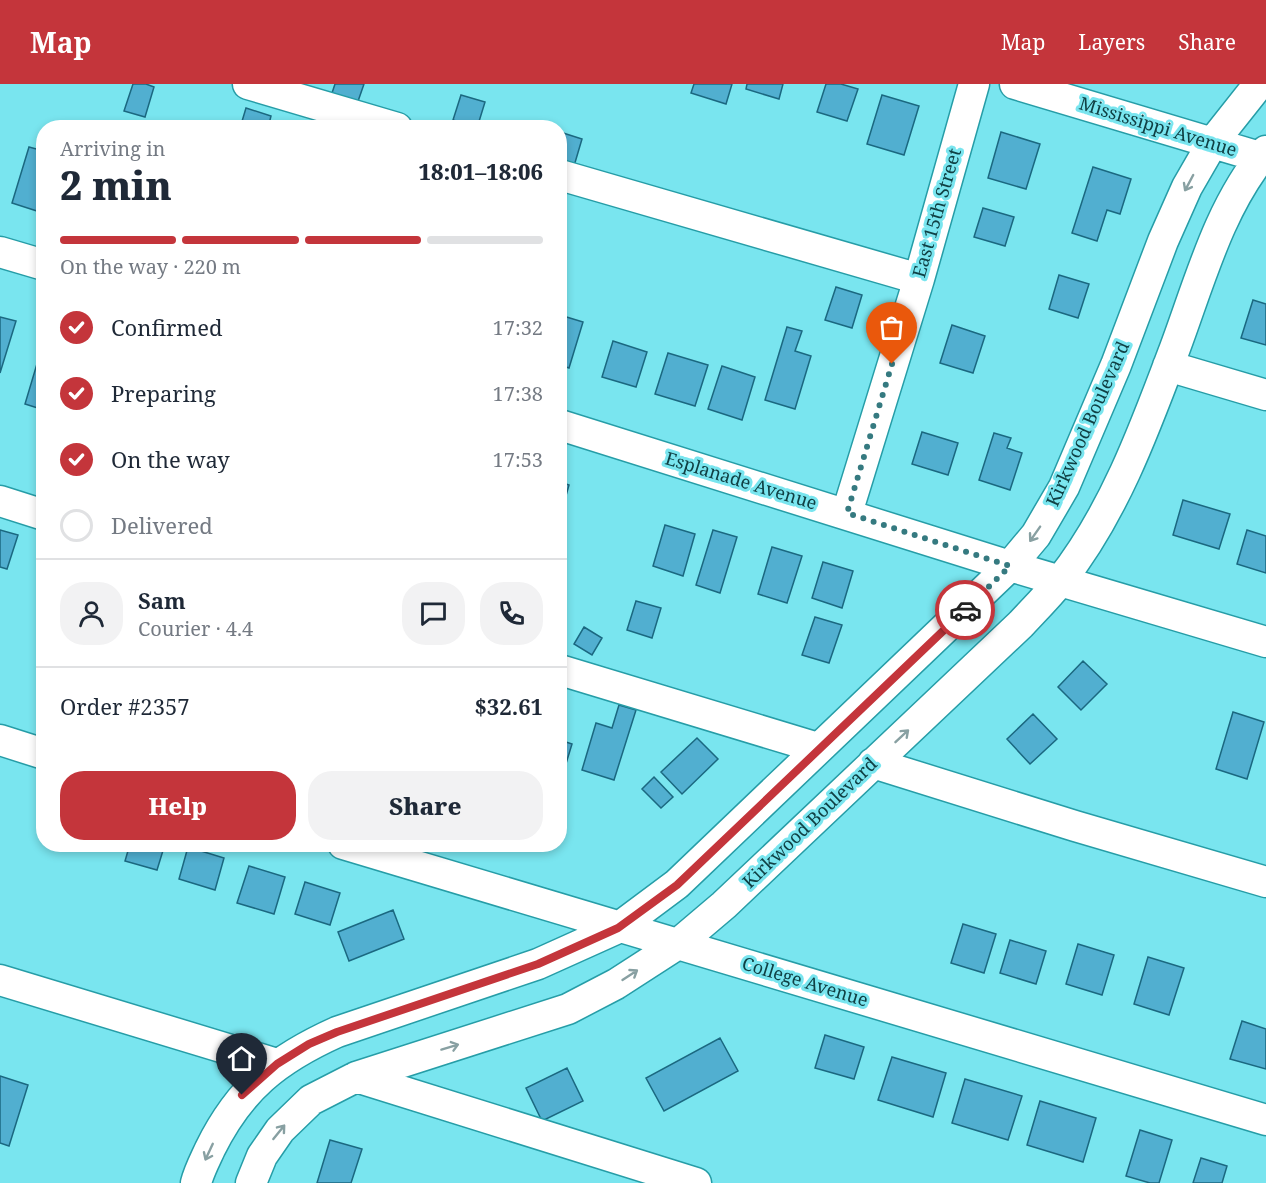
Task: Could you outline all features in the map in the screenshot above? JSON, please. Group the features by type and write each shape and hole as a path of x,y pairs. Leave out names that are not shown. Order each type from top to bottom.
{"street":[{"path":"248,84 370,120"},
{"name":"East 15th Street","path":"847,513 919,279 974,84"},
{"name":"Mississippi Avenue","path":"1016,84 1264,156"},
{"name":"Kirkwood Boulevard","path":"196,1183 218,1133 242,1095 277,1064 309,1044 337,1032 538,964 618,928 677,885 1010,566 1036,534 1064,487 1116,365 1186,187 1213,142 1259,84"},
{"name":"Kirkwood Boulevard","path":"251,1183 262,1156 280,1130 311,1100 356,1077 568,1009 616,984 678,944 732,897 1020,624 1061,580 1098,526 1120,483 1168,366 1220,225 1240,188 1264,156"},
{"path":"567,177 919,279"},
{"path":"0,252 36,263"},
{"path":"1168,366 1266,395"},
{"name":"Esplanade Avenue","path":"567,427 847,513 1010,566 1266,642"},
{"path":"0,501 36,512"},
{"path":"567,672 818,748"},
{"path":"0,740 36,751"},
{"path":"873,763 1266,882"},
{"name":"College Avenue","path":"369,852 1266,1120"},
{"path":"0,980 277,1064"},
{"path":"356,1077 696,1183"}],"building":[{"path":"133,84 146,84 154,87 145,117 124,111"},
{"path":"335,84 364,84 356,107 330,99"},
{"path":"694,84 732,84 726,104 691,93"},
{"path":"747,84 783,84 779,99 746,89"},
{"path":"826,84 841,84 858,89 847,121 817,112"},
{"path":"461,95 485,102 479,120 453,120"},
{"path":"882,95 919,106 904,155 867,144"},
{"path":"246,108 271,116 270,120 242,120"},
{"path":"1001,132 1040,144 1026,189 988,178"},
{"path":"567,134 582,139 574,166 567,164"},
{"path":"29,147 36,149 36,211 12,203"},
{"path":"1093,167 1131,179 1120,214 1107,210 1097,241 1072,233"},
{"path":"983,208 1014,217 1005,246 974,237"},
{"path":"1059,275 1089,284 1078,318 1049,309"},
{"path":"836,287 862,295 852,328 825,320"},
{"path":"1253,300 1266,304 1266,345 1241,338"},
{"path":"0,317 16,321 0,373"},
{"path":"567,317 583,322 569,368 567,367"},
{"path":"952,325 985,336 973,373 940,363"},
{"path":"787,327 802,331 795,351 811,356 795,409 765,400"},
{"path":"613,341 647,352 636,387 602,377"},
{"path":"668,353 708,365 695,406 655,394"},
{"path":"722,366 755,377 742,420 708,409"},
{"path":"36,367 36,407 25,404"},
{"path":"922,432 958,443 948,475 912,464"},
{"path":"994,433 1011,438 1007,448 1022,453 1010,490 979,480"},
{"path":"1183,500 1230,514 1219,549 1173,535"},
{"path":"665,525 695,534 683,576 653,566"},
{"path":"0,530 18,535 7,569 0,567"},
{"path":"713,530 737,537 720,593 696,585"},
{"path":"1247,530 1266,536 1266,573 1237,564"},
{"path":"772,547 802,556 787,603 758,594"},
{"path":"823,562 853,571 842,608 812,598"},
{"path":"636,601 661,608 652,638 627,630"},
{"path":"815,617 842,625 829,663 802,655"},
{"path":"584,627 602,638 592,655 574,644"},
{"path":"1083,661 1107,684 1081,710 1058,687"},
{"path":"619,705 636,710 614,780 582,770 596,723 612,728"},
{"path":"1233,712 1264,722 1247,779 1216,769"},
{"path":"1033,714 1057,739 1030,764 1007,739"},
{"path":"697,738 718,759 682,794 661,772"},
{"path":"567,742 572,744 567,760"},
{"path":"654,777 673,797 661,808 642,789"},
{"path":"128,852 163,852 157,870 125,861"},
{"path":"187,852 204,852 224,858 215,890 179,879"},
{"path":"249,866 285,877 274,914 237,903"},
{"path":"305,882 340,893 330,925 295,914"},
{"path":"393,910 404,939 349,961 338,932"},
{"path":"963,924 996,934 984,973 951,963"},
{"path":"1010,940 1046,951 1036,984 1000,973"},
{"path":"1078,944 1114,955 1102,995 1066,984"},
{"path":"1148,957 1184,968 1169,1015 1134,1004"},
{"path":"1242,1021 1266,1029 1266,1069 1230,1059"},
{"path":"825,1035 864,1047 854,1079 815,1068"},
{"path":"720,1038 738,1071 664,1111 646,1078"},
{"path":"892,1057 946,1073 933,1117 878,1100"},
{"path":"567,1068 583,1101 542,1121 526,1088"},
{"path":"0,1076 28,1085 9,1146 0,1143"},
{"path":"965,1079 1022,1096 1008,1140 952,1123"},
{"path":"1040,1101 1096,1118 1083,1162 1027,1145"},
{"path":"1140,1130 1172,1140 1159,1183 1150,1183 1126,1176"},
{"path":"330,1140 362,1149 351,1183 317,1183"},
{"path":"1201,1158 1227,1166 1222,1183 1193,1183"}],"way so far":[{"path":"892,364 847,513 1010,566 965,610"}],"route":[{"path":"242,1095 277,1064 309,1044 337,1032 538,964 618,928 677,885 965,610"}]}
